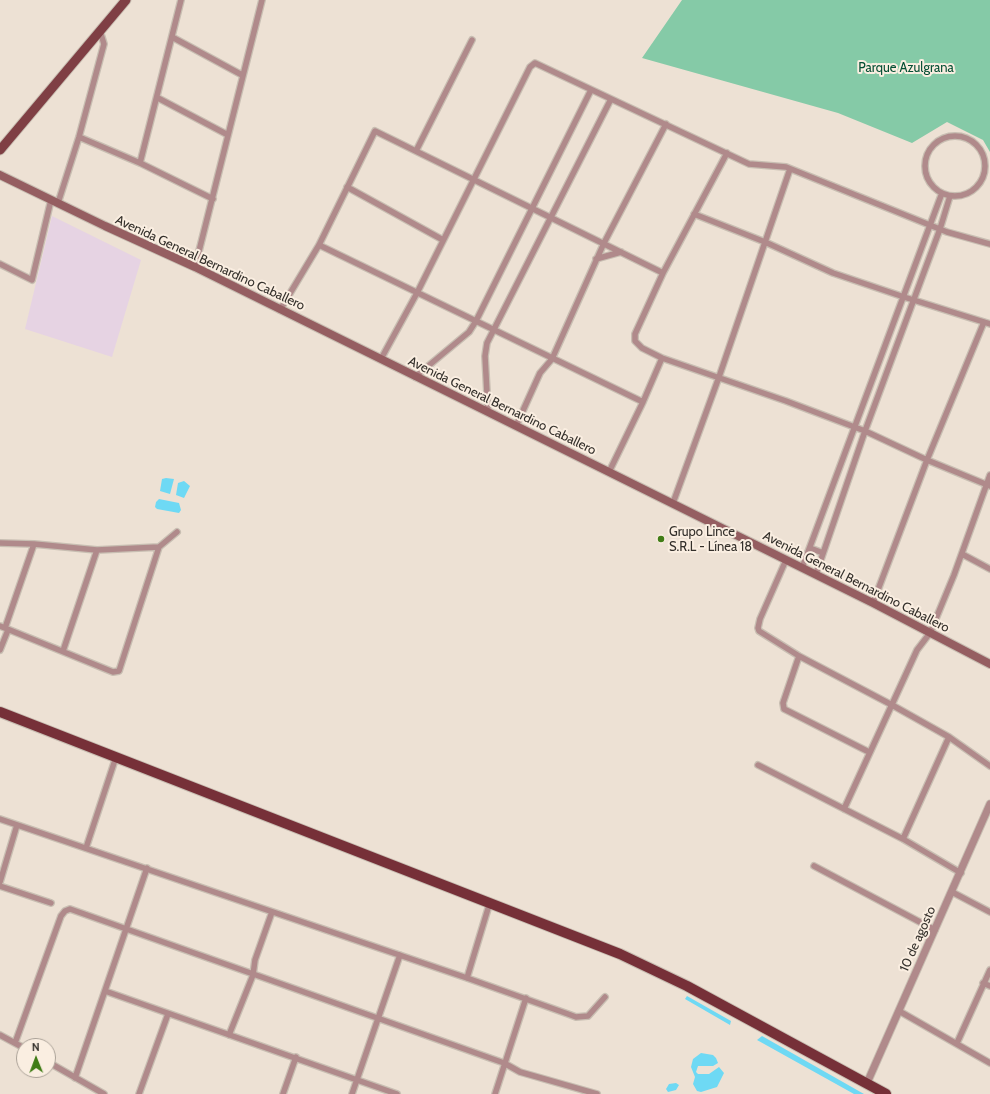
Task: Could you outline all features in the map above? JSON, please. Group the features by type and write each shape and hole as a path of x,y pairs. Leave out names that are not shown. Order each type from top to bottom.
{"highway":[{"path":"0,712 490,902 627,957 687,986 886,1094"}],"main road":[{"path":"0,150 126,0"},
{"name":"Avenida General Bernardino Caballero","path":"0,175 195,267 816,574 990,664"}],"street":[{"path":"140,163 158,98 181,0"},
{"path":"195,267 262,0"},
{"path":"0,264 32,280 54,201 80,137 104,44 100,31"},
{"path":"172,37 242,75"},
{"path":"416,151 472,40"},
{"path":"381,359 417,293 532,64 538,63 590,90 666,124 749,164 772,165 790,169 940,229 990,244"},
{"path":"415,376 469,332 476,321 590,90"},
{"path":"158,98 228,135"},
{"path":"488,412 485,356 487,343 611,99"},
{"path":"516,426 540,372 552,359 596,259 666,124"},
{"path":"280,310 319,245 375,131 663,273"},
{"path":"950,136 959,136 973,142 980,149 984,158 985,168 983,178 978,186 970,192 960,196 950,196 942,193 934,188 928,180 925,172 925,162 928,153 933,145 950,136"},
{"path":"80,137 140,163 213,200"},
{"path":"727,153 663,273 634,337 635,341 642,348 662,358 719,377 865,431 927,460 988,485"},
{"path":"673,504 719,377 790,169"},
{"path":"983,178 990,181"},
{"path":"347,188 443,240"},
{"path":"802,568 856,428 942,193"},
{"path":"816,574 865,431 940,229 950,196"},
{"path":"694,214 765,242 833,272 904,297 987,323 927,460 873,603"},
{"path":"319,245 643,402"},
{"path":"596,259 621,252"},
{"path":"609,472 643,402 662,358"},
{"path":"844,809 917,650 930,633 962,554 988,485 990,475"},
{"path":"4,628 113,672 119,671 159,547 177,532"},
{"path":"0,543 34,544 97,550 159,547"},
{"path":"0,650 4,628 34,544"},
{"path":"810,548 823,553"},
{"path":"63,651 97,550"},
{"path":"962,554 990,569"},
{"path":"786,560 760,619 758,628 762,633 799,656 949,737 990,766"},
{"path":"799,656 783,703 784,710 869,752"},
{"path":"902,839 949,737"},
{"path":"86,848 116,757"},
{"path":"758,765 902,839 961,873"},
{"name":"10 de agosto","path":"867,1083 961,873 990,804"},
{"path":"0,819 468,978 526,998 552,1009 582,1017 588,1016 605,997"},
{"path":"0,882 17,825"},
{"path":"814,866 935,930"},
{"path":"75,1078 147,868"},
{"path":"0,886 51,903"},
{"path":"952,892 990,912"},
{"path":"468,978 490,902"},
{"path":"0,1035 15,1043 61,916 70,909 504,1063 520,1072 597,1094"},
{"path":"229,1034 253,975 255,960 272,912"},
{"path":"352,1094 400,955"},
{"path":"957,1042 990,970"},
{"path":"984,983 990,986"},
{"path":"105,991 296,1057 397,1094"},
{"path":"495,1094 526,998"},
{"path":"899,1011 957,1042 990,1063"},
{"path":"139,1094 168,1014"},
{"path":"283,1094 296,1057"},
{"path":"56,1067 104,1094"}],"shaded area":[{"path":"52,216 141,260 112,357 25,329"}],"green space":[{"name":"Parque Azulgrana","path":"682,0 990,0 990,152 983,140 947,122 912,143 838,113 642,58"}],"water":[{"path":"162,479 174,479 170,494 160,491"},
{"path":"184,481 190,486 184,498 176,495 178,483"},
{"path":"159,499 179,503 181,510 179,513 157,509 155,507 156,502"},
{"path":"687,996 731,1021 730,1025 685,999"},
{"path":"762,1036 864,1094 854,1094 757,1040"},
{"path":"701,1053 713,1055 718,1063 713,1066 698,1066 696,1072 698,1074 709,1074 719,1067 724,1073 717,1087 701,1092 697,1091 693,1084 695,1077 691,1067 693,1059"},
{"path":"676,1083 679,1085 676,1090 668,1092 666,1089 669,1084"}],"place":[{"name":"Grupo Lince S.R.L - Línea 18","path":"661,539"}]}
